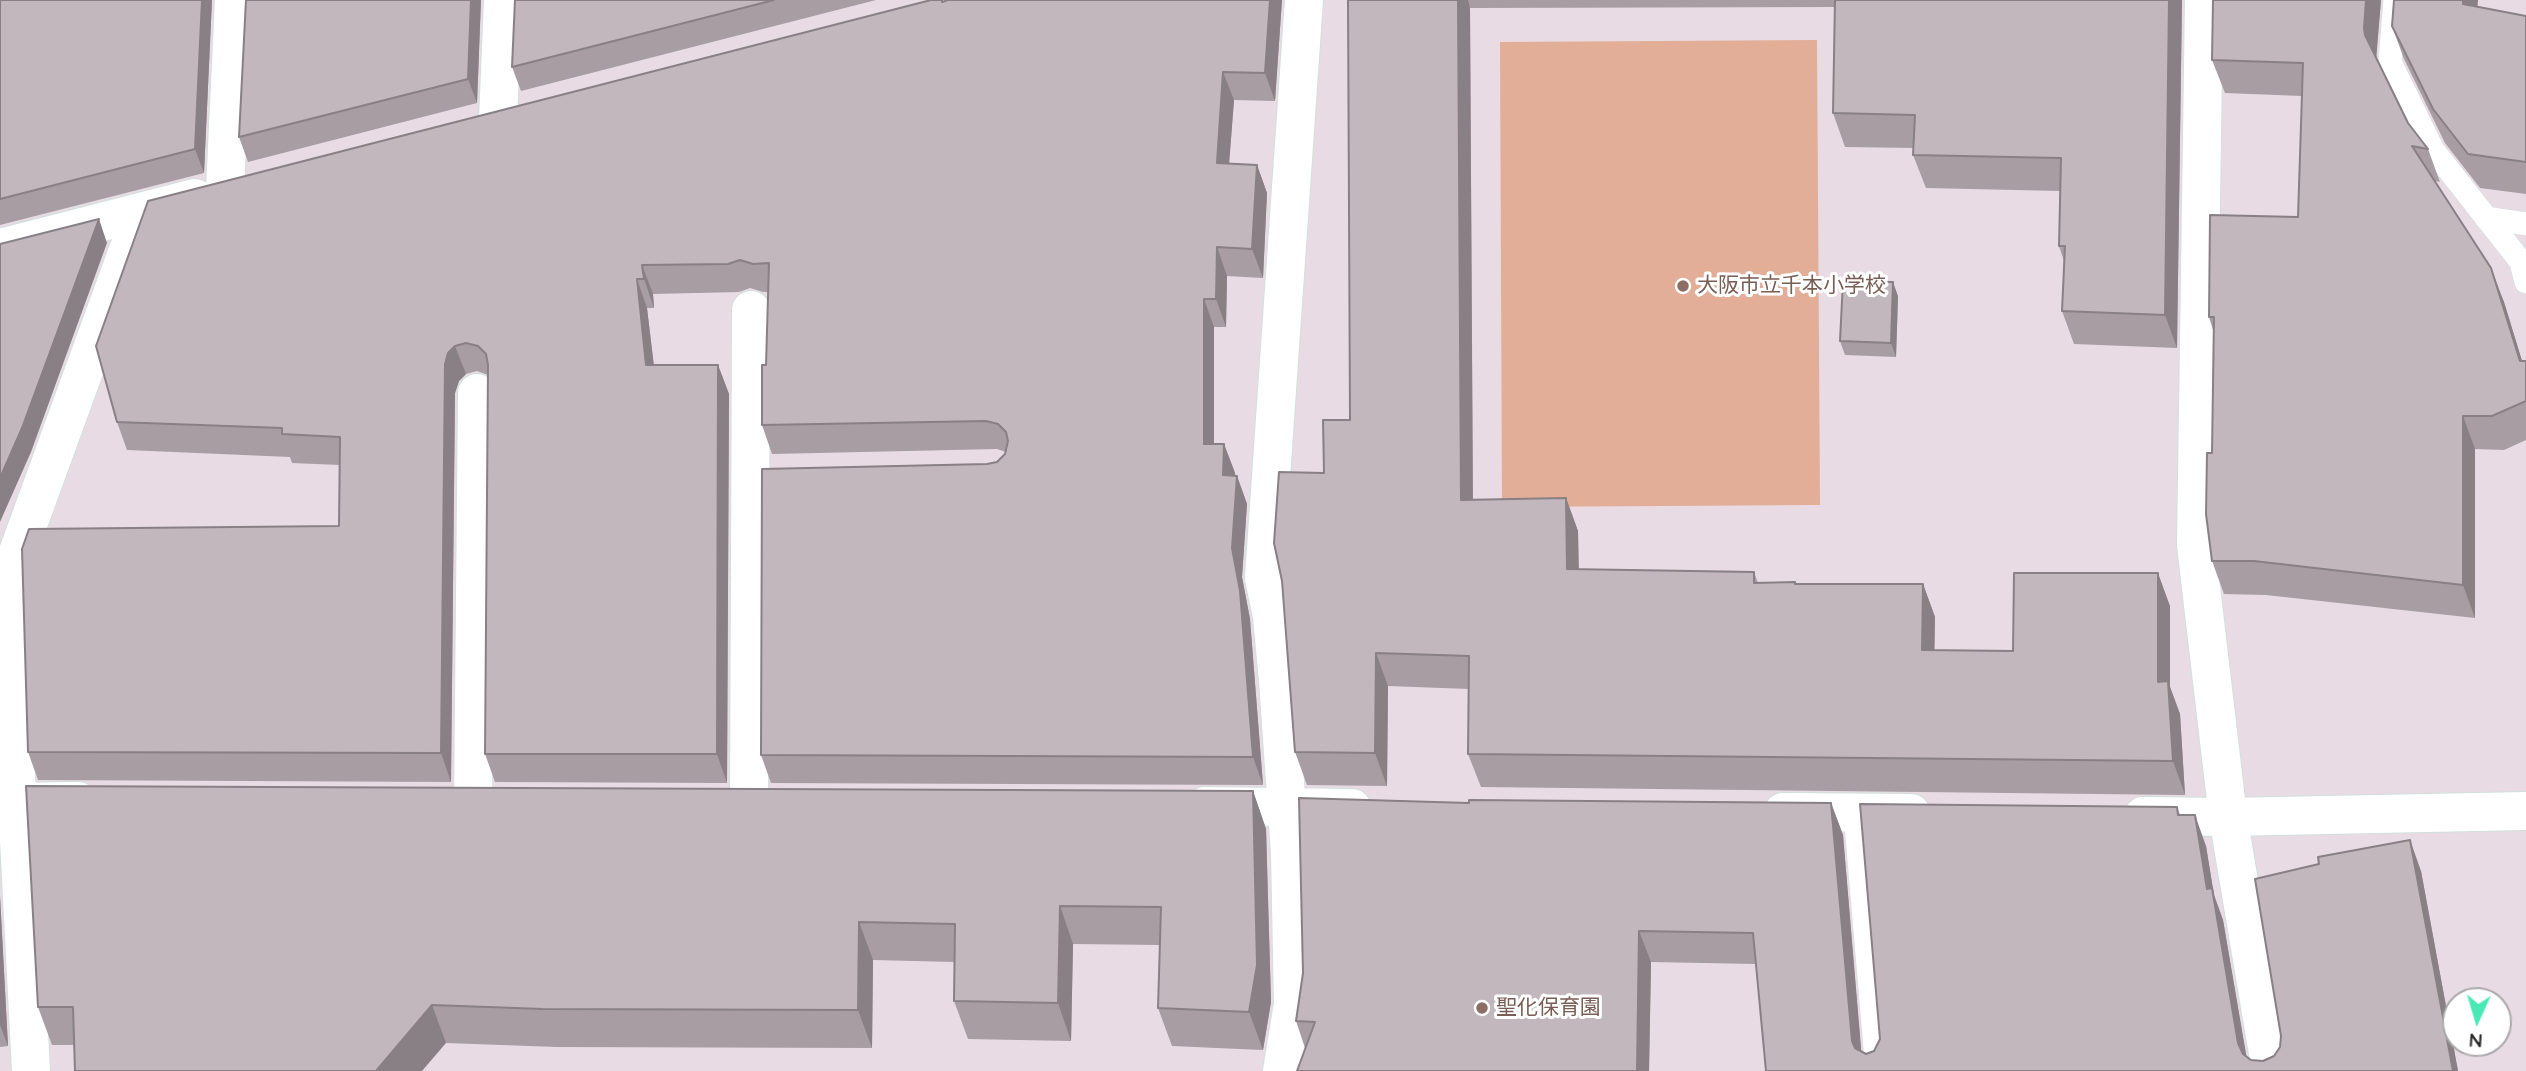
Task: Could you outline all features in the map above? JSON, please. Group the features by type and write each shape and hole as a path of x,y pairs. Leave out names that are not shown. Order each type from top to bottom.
{"street":[{"path":"225,190 234,0"},
{"path":"498,120 503,0"},
{"path":"1282,1071 1293,1004 1287,807 1272,616 1264,578 1304,0"},
{"path":"2204,0 2196,545 2228,817 2271,1071"},
{"path":"459,130 538,110"},
{"path":"0,248 264,180"},
{"path":"31,1071 8,801 10,574 142,212"},
{"path":"749,804 751,310"},
{"path":"477,393 459,803 514,803"},
{"path":"750,476 791,475"},
{"path":"8,801 114,802"},
{"path":"1177,806 1384,808"},
{"path":"2104,816 2228,817 2526,811"},
{"path":"1744,812 1952,814"}],"lane":[{"path":"2395,0 2390,62 2433,150 2521,262 2526,282"},
{"path":"2486,218 2526,224"},
{"path":"1855,813 1877,1071"}],"shaded area":[{"path":"1817,40 1820,505 1502,507 1500,42"}],"building":[{"path":"0,0 202,0 195,149 0,199"},
{"path":"246,0 471,0 468,79 239,137"},
{"path":"515,0 774,0 512,67"},
{"path":"931,0 1270,0 1265,73 1223,72 1217,163 1257,165 1252,249 1217,247 1216,299 1204,299 1204,444 1224,444 1223,475 1237,476 1232,548 1240,591 1253,757 761,755 762,469 987,464 997,462 1005,454 1008,441 1006,432 998,424 986,421 762,425 762,365 766,365 769,263 753,264 740,260 728,264 642,265 644,279 637,279 646,365 718,365 717,754 485,754 488,365 486,354 478,346 466,343 455,346 448,353 445,364 441,753 28,752 22,549 29,529 339,526 340,437 282,434 282,428 117,422 96,346 148,201"},
{"path":"1348,0 1458,0 1461,500 1566,498 1567,569 1754,572 1754,583 1923,584 1922,650 2013,651 2014,573 2158,573 2158,682 2168,681 2173,761 1468,754 1469,656 1376,653 1375,753 1295,752 1282,581 1274,543 1279,472 1324,473 1323,420 1350,420"},
{"path":"1835,0 2169,0 2165,315 2062,311 2065,246 2059,246 2061,158 1913,155 1915,115 1833,113"},
{"path":"2213,0 2366,0 2365,35 2408,123 2428,149 2412,146 2491,268 2520,361 2526,361 2526,401 2492,416 2463,416 2463,585 2254,561 2212,561 2206,514 2207,453 2212,453 2214,317 2209,317 2210,215 2298,217 2303,63 2212,60"},
{"path":"2394,0 2463,0 2463,4 2526,16 2526,162 2468,154 2433,109 2392,26"},
{"path":"99,219 22,428 0,478 0,244"},
{"path":"1843,281 1893,282 1891,343 1840,341"},
{"path":"26,786 1253,791 1257,965 1249,1012 1158,1008 1161,907 1060,906 1058,1003 954,1001 955,924 859,922 858,1010 543,1009 432,1005 376,1071 75,1071 73,1007 38,1007"},
{"path":"1299,798 1469,803 1469,800 1831,803 1852,1041 1855,1048 1866,1054 1874,1051 1880,1039 1860,804 2177,807 2178,815 2195,815 2207,889 2212,888 2238,1043 2243,1054 2251,1060 2263,1061 2274,1056 2280,1047 2281,1036 2255,879 2319,864 2318,857 2410,840 2442,1012 2442,1057 2450,1057 2453,1071 1766,1071 1753,933 1639,931 1637,1071 1297,1071 1315,1022 1296,1021 1303,973"}],"place":[{"name":"大阪市立千本小学校","path":"1683,286"},
{"name":"聖化保育園","path":"1482,1008"}]}
